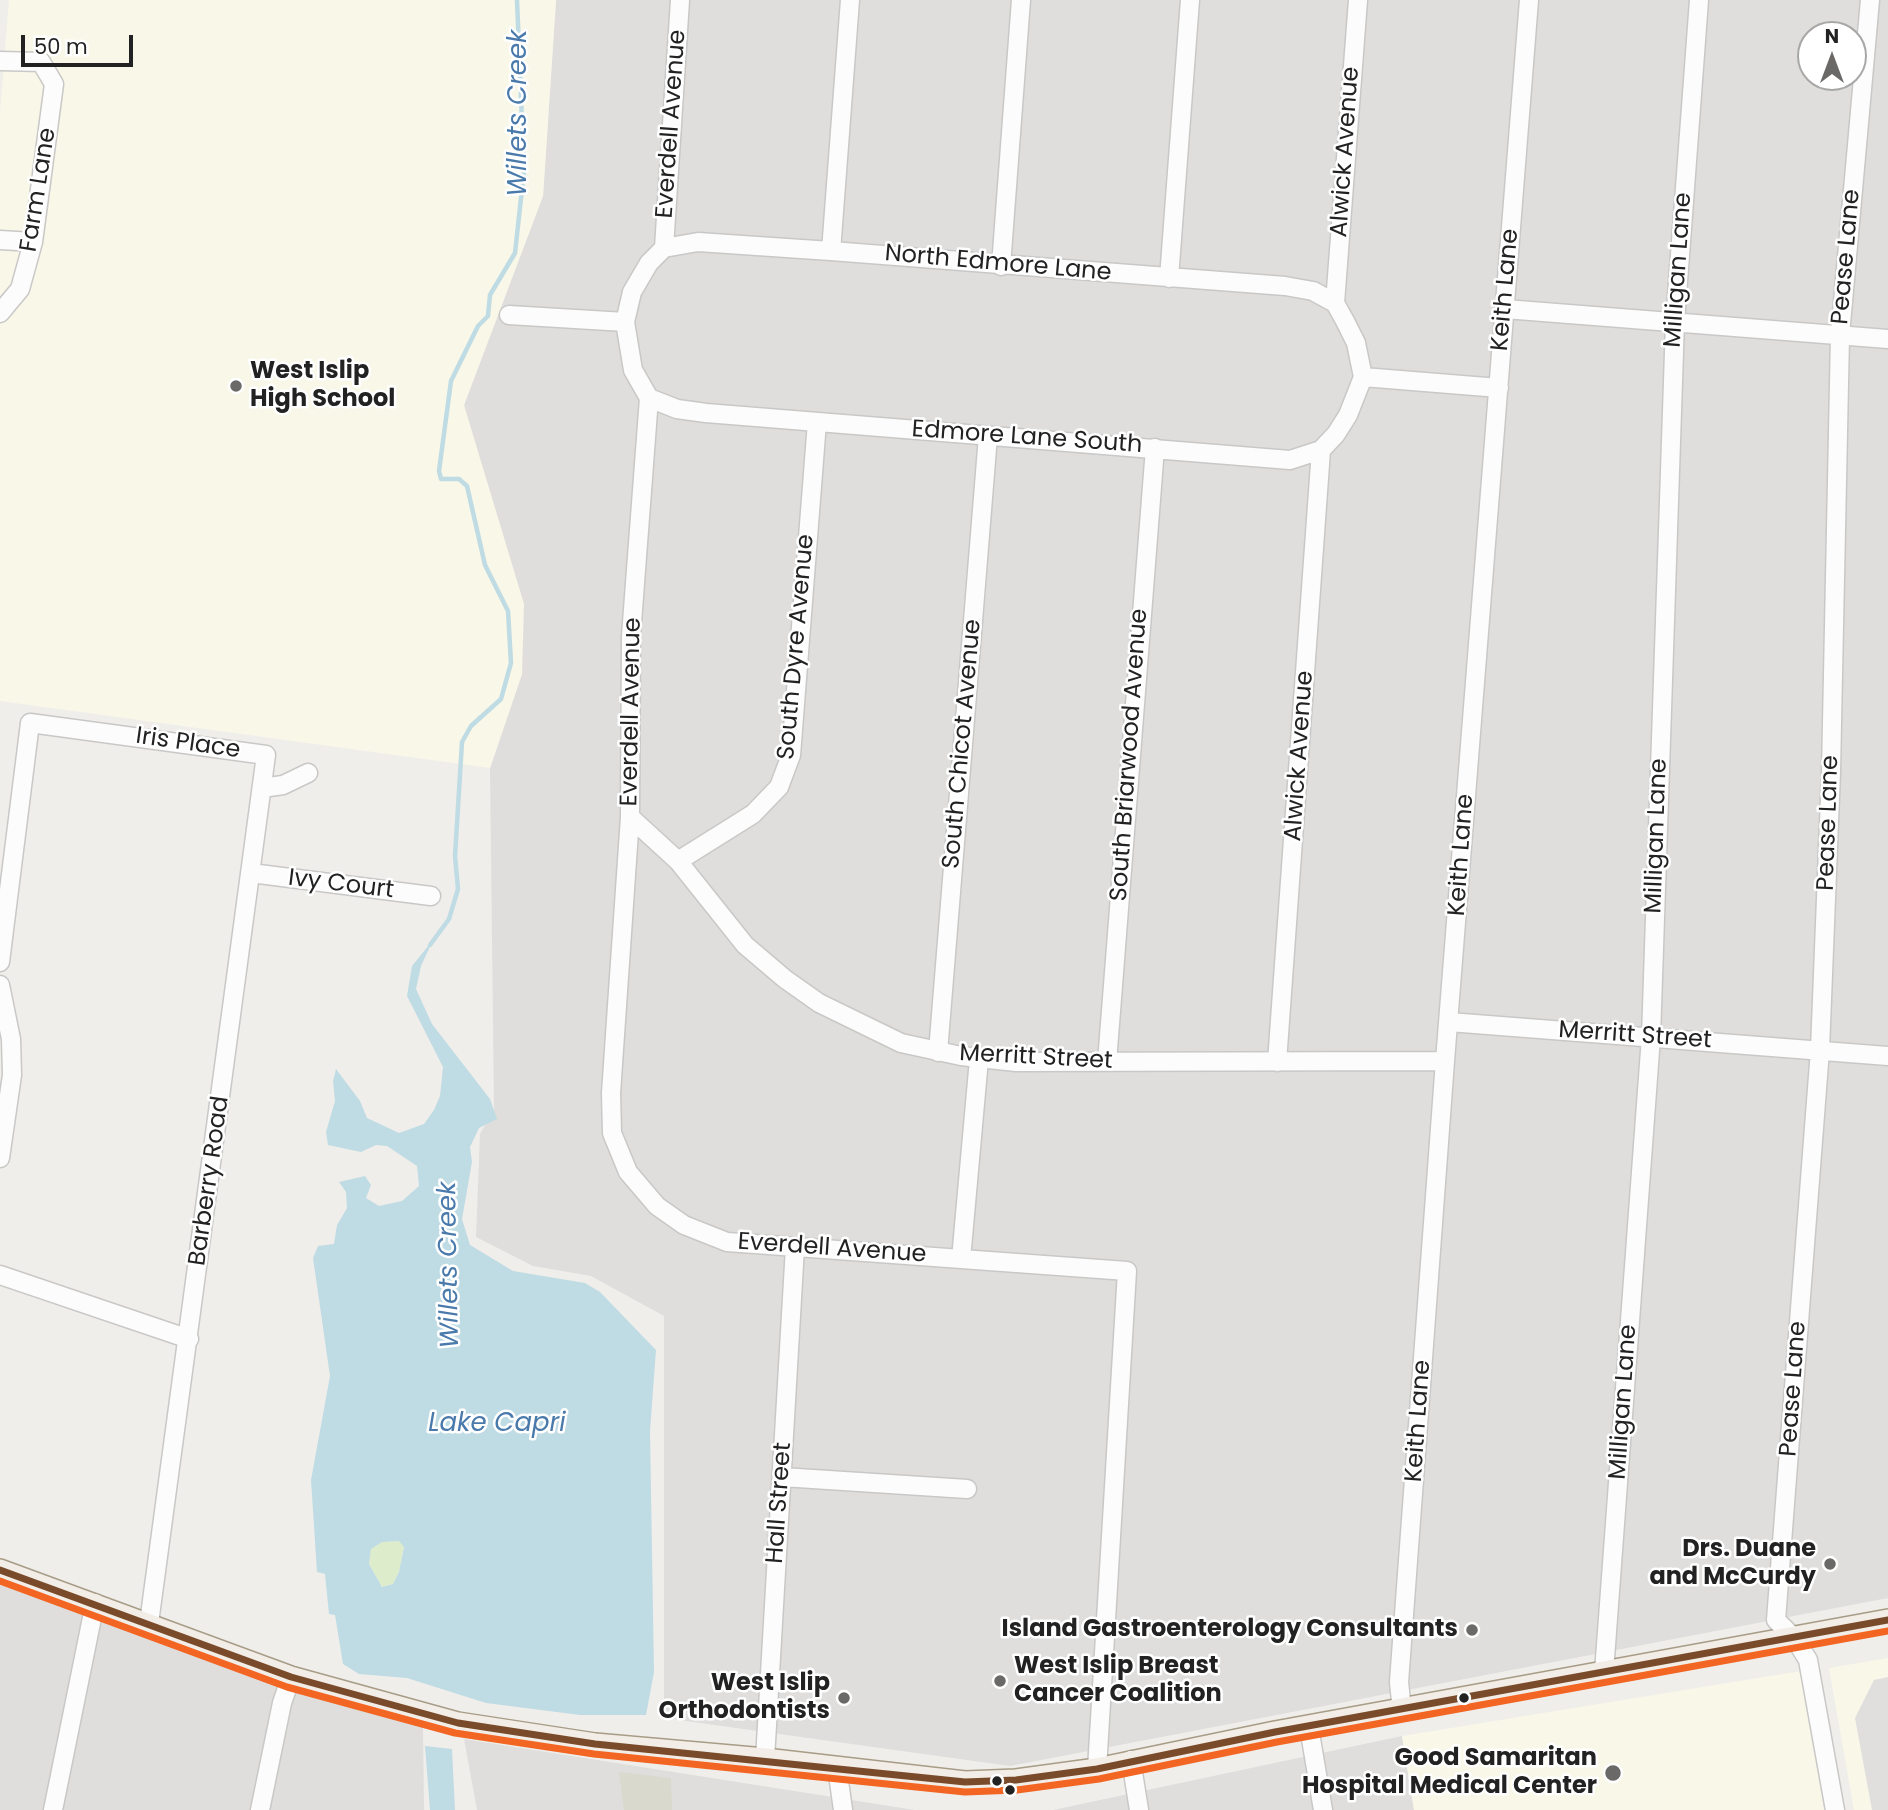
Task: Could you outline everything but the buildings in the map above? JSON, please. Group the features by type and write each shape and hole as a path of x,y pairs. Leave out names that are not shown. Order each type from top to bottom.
{"main road":[{"path":"0,1570 291,1677 458,1723 595,1744 765,1759 965,1782 1016,1780 1097,1769 1131,1760 1888,1620"}],"street":[{"name":"Everdell Avenue","path":"664,248 680,0"},
{"path":"831,251 850,0"},
{"path":"1001,266 1021,0"},
{"path":"1169,278 1190,0"},
{"name":"Alwick Avenue","path":"1335,303 1358,0"},
{"name":"Keith Lane","path":"1402,1711 1399,1682 1445,1061 1529,0"},
{"name":"Milligan Lane","path":"1604,1672 1651,1037 1675,322 1699,0"},
{"name":"Pease Lane","path":"1835,1810 1808,1660 1795,1639 1776,1620 1820,1050 1831,772 1840,335 1870,0"},
{"name":"Farm Lane","path":"0,61 41,62 54,84 33,242 20,289 0,313"},
{"path":"0,240 33,242"},
{"name":"North Edmore Lane","path":"664,248 698,242 1285,286 1313,291 1335,303"},
{"path":"649,398 633,370 625,322 632,292 649,263 664,248"},
{"path":"1321,450 1348,415 1363,377 1356,343 1335,303"},
{"path":"1505,309 1888,339"},
{"path":"509,315 625,322"},
{"path":"1363,377 1499,387"},
{"name":"Everdell Avenue","path":"649,398 631,636 630,817 611,1093 612,1133 628,1172 657,1206 684,1225 727,1242 1127,1271 1097,1769"},
{"name":"Edmore Lane South","path":"649,398 677,409 696,412 1290,460 1321,450"},
{"name":"South Dyre Avenue","path":"678,861 752,814 779,787 791,755 817,422"},
{"name":"South Chicot Avenue","path":"938,1052 988,436"},
{"name":"South Briarwood Avenue","path":"1107,1062 1155,448"},
{"name":"Alwick Avenue","path":"1277,1062 1321,450"},
{"name":"Iris Place","path":"0,962 30,723 266,755 262,788 283,785 308,773"},
{"name":"Barberry Road","path":"149,1623 262,788"},
{"name":"Merritt Street","path":"630,817 678,861 745,945 785,979 819,1003 901,1043 979,1059 1107,1062 1445,1061"},
{"name":"Ivy Court","path":"251,873 431,896"},
{"path":"0,985 11,1039 12,1075 0,1158"},
{"name":"Merritt Street","path":"1449,1022 1888,1056"},
{"path":"961,1259 979,1059"},
{"name":"Hall Street","path":"765,1759 795,1247"},
{"path":"0,1275 8,1280 189,1339"},
{"path":"782,1477 967,1489"},
{"path":"53,1810 95,1603"},
{"path":"260,1810 282,1703 291,1677"},
{"path":"1309,1727 1323,1810"},
{"path":"1131,1760 1139,1810"},
{"path":"836,1767 843,1810"}],"shaded area":[{"name":"West Islip High School","path":"9,0 556,0 543,196 464,405 524,604 522,674 490,768 0,701 0,113"},
{"path":"556,0 1888,0 1888,1598 1010,1766 664,1718 664,1316 591,1276 533,1266 476,1237 480,1134 494,1109 490,768 522,674 464,405 543,196"},
{"path":"0,1585 423,1726 424,1810 0,1810"},
{"path":"1888,1658 1888,1810 1854,1810 1829,1668"},
{"name":"Good Samaritan Hospital Medical Center","path":"1801,1671 1824,1810 1414,1810 1402,1736"},
{"path":"1888,1677 1888,1810 1872,1810 1855,1718 1874,1680"},
{"path":"1402,1736 1414,1810 1053,1810"},
{"path":"464,1739 915,1810 477,1810"},
{"path":"619,1772 671,1778 672,1810 624,1810"}],"green space":[{"path":"399,1541 404,1546 399,1572 393,1584 382,1587 369,1564 371,1549 382,1542"}],"water":[{"name":"Lake Capri","path":"433,940 421,966 416,989 432,1024 490,1099 497,1119 479,1128 470,1147 472,1162 462,1219 470,1245 513,1271 585,1283 600,1292 656,1350 650,1431 654,1672 646,1715 580,1715 486,1703 407,1678 359,1674 343,1664 335,1615 329,1614 325,1574 317,1572 311,1480 330,1376 313,1258 318,1246 334,1244 337,1225 347,1208 346,1192 339,1182 365,1176 371,1185 366,1198 379,1206 402,1201 419,1186 417,1166 387,1146 376,1145 361,1152 328,1145 326,1132 335,1101 333,1081 336,1069 360,1101 367,1118 399,1133 424,1124 434,1110 440,1096 443,1067 407,996 412,966","holes":["399,1541 404,1547 399,1572 393,1584 382,1587 369,1564 371,1549 382,1542"]},
{"path":"425,1746 452,1749 455,1810 430,1810"}],"waterway":[{"name":"Willets Creek","path":"430,945 449,919 458,889 455,856 462,742 471,726 501,699 511,663 508,611 485,565 467,486 459,479 441,479 439,471 451,381 478,326 488,316 490,295 515,253 524,171 517,0"}],"transit line":[{"path":"0,1570 291,1677 458,1723 595,1744 965,1782 1016,1780 1097,1769 1275,1732 1888,1620"},
{"path":"0,1581 287,1687 455,1733 594,1754 965,1792 1017,1790 1099,1779 1277,1742 1888,1631"}],"place":[{"name":"West Islip High School","path":"236,386"},
{"name":"Drs. Duane and McCurdy","path":"1830,1564"},
{"name":"Island Gastroenterology Consultants","path":"1472,1630"},
{"name":"West Islip Breast Cancer Coalition","path":"1000,1681"},
{"name":"West Islip Orthodontists","path":"844,1698"},
{"name":"Good Samaritan Hospital Medical Center","path":"1613,1773"}]}
